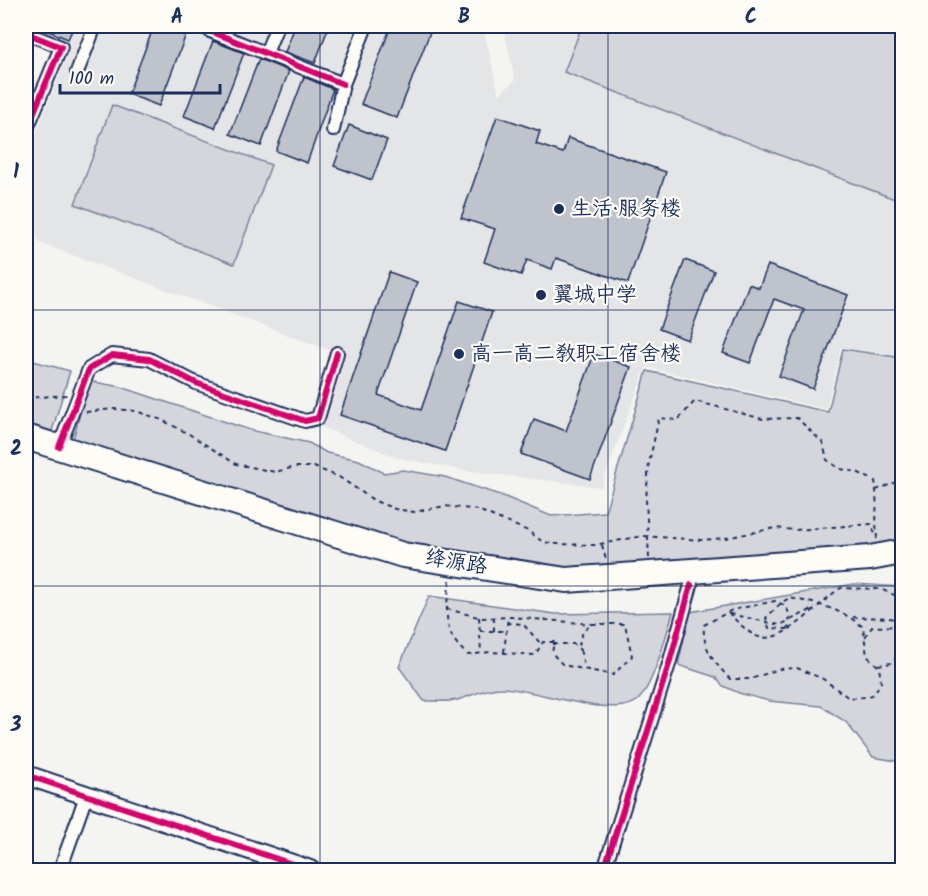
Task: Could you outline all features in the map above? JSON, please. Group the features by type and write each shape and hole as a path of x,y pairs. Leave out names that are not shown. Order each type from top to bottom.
{"highway":[{"name":"绛源路","path":"26,437 403,555 566,580 892,553"},
{"name":"绛源路","path":"26,452 400,569 565,595 691,585 892,553"}],"street":[{"path":"77,72 95,26"},
{"path":"266,53 277,26"},
{"path":"333,130 343,84 366,26"},
{"path":"210,31 343,84"},
{"path":"26,33 61,47 26,131"},
{"path":"59,447 89,369 112,355 149,359 196,383 305,421 318,418 337,353"},
{"path":"603,870 669,664 691,585"},
{"path":"26,775 310,870"},
{"path":"60,870 86,796"}],"path":[{"path":"26,398 53,394 78,397"},
{"path":"650,574 646,500 649,463 659,418 678,420 695,401 764,419 797,418 823,443 828,460 840,469 875,481 879,502 875,519 892,553"},
{"path":"71,414 114,409 136,411 162,420 189,434 236,464 275,472 295,467 314,467 339,477 375,501 395,509 414,512 445,506 478,510 528,531 543,542 595,545 648,536 702,540 726,538 775,528 795,530 871,524 892,553"},
{"path":"876,490 903,480"},
{"path":"450,577 447,609 454,644 468,654 504,652 535,655 542,644 554,642 553,644 574,644 581,651"},
{"path":"728,613 754,636 772,637 788,629 841,588 880,589 903,598"},
{"path":"788,629 769,628 766,618 781,603 789,598 837,610 850,617 863,627 867,656 878,665 881,682 874,694 867,697 849,698 823,679 797,668 779,669 751,679 730,679 709,653 703,640 704,625 728,613 764,603 781,603 787,608 790,621 788,629"},
{"path":"728,613 780,625 820,606"},
{"path":"447,609 479,617 625,624 632,656 613,675 563,665 552,653 553,644"},
{"path":"850,617 867,619 881,616 903,621"},
{"path":"479,617 481,653"},
{"path":"494,617 494,631"},
{"path":"504,652 508,617"},
{"path":"507,623 523,624 542,644"},
{"path":"585,669 581,651 583,631 592,624"},
{"path":"865,637 872,627 903,626"},
{"path":"480,631 506,631"},
{"path":"878,665 892,663 903,650"}],"shaded area":[{"name":"翼城中学","path":"26,26 483,26 499,95 515,80 503,26 902,26 902,357 841,347 826,409 646,367 601,487 467,471 398,458 319,426 342,355 40,243 26,214 26,158 71,46 26,29"},
{"path":"582,26 902,26 902,186 897,200 564,72"},
{"path":"112,105 271,165 234,264 75,204"},
{"path":"843,349 902,358 902,541 863,552 598,574 401,549 73,439 89,381 121,387 250,430 309,443 327,453 359,460 384,473 403,470 445,477 503,496 551,516 605,512 647,371 828,412"},
{"path":"26,359 70,371 52,431 26,423"},
{"path":"854,584 902,587 902,762 873,757 846,722 821,706 769,701 739,693 723,686 715,677 678,665 690,612"},
{"path":"429,596 555,614 673,612 660,657 650,680 640,698 629,705 594,706 501,688 457,700 424,701 399,667"}],"building":[{"path":"36,26 74,26 68,39"},
{"path":"154,26 178,26 188,29 159,106 128,94"},
{"path":"295,26 329,26 315,63 285,52"},
{"path":"391,26 432,27 397,118 361,104"},
{"path":"213,41 244,53 215,128 184,116"},
{"path":"259,59 289,71 261,146 230,134"},
{"path":"304,77 333,89 307,163 276,151"},
{"name":"生活·服务楼","path":"497,116 540,131 536,144 563,153 568,138 666,172 628,283 556,258 552,269 527,260 521,275 484,262 495,229 461,218"},
{"path":"349,125 387,140 372,180 334,166"},
{"path":"685,260 714,271 688,340 659,329"},
{"path":"768,265 848,295 813,389 779,376 804,310 774,299 750,363 723,353 749,284 759,288"},
{"name":"高一高二教职工宿舍楼","path":"389,272 417,282 378,395 421,410 459,301 492,312 445,451 340,415"},
{"name":"高一高二教职工宿舍楼","path":"594,354 631,367 590,479 521,454 534,419 566,431"}],"cycle path":[{"path":"210,31 343,84"},
{"path":"26,33 61,47 26,131"},
{"path":"59,447 89,369 112,355 149,359 196,383 305,421 318,418 337,353"},
{"path":"604,870 669,664 691,585"},
{"path":"26,775 310,870"}],"place":[{"name":"生活·服务楼","path":"559,209"},
{"name":"翼城中学","path":"541,295"},
{"name":"高一高二教职工宿舍楼","path":"459,354"}]}
